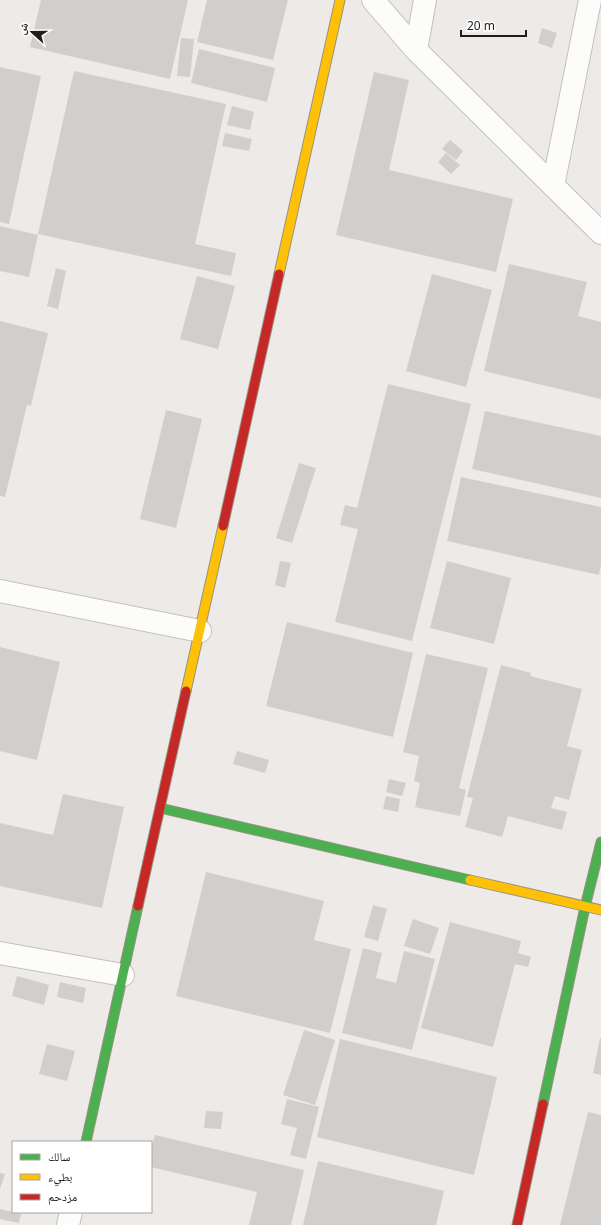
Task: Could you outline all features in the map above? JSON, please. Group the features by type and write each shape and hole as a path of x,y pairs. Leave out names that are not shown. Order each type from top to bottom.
{"street":[{"path":"86,1141 340,0"},
{"path":"373,0 416,50 601,233"},
{"path":"416,50 425,0"},
{"path":"554,186 590,0"},
{"path":"0,591 200,631"},
{"path":"160,808 601,910"},
{"path":"517,1225 585,907 601,842"},
{"path":"0,953 123,975"},
{"path":"68,1225 71,1213"}],"building":[{"path":"41,0 188,0 170,79 30,47"},
{"path":"207,0 288,0 273,60 197,42"},
{"path":"542,28 557,33 552,48 538,43"},
{"path":"181,38 194,39 190,77 177,76"},
{"path":"199,49 275,68 267,102 191,83"},
{"path":"0,67 41,76 9,224 0,222"},
{"path":"74,71 226,104 195,244 236,253 231,276 38,234"},
{"path":"374,72 409,80 389,170 513,199 496,272 336,235"},
{"path":"232,106 254,112 250,130 227,125"},
{"path":"225,133 252,139 249,151 222,146"},
{"path":"450,140 463,151 456,160 442,149"},
{"path":"446,153 460,165 451,174 438,162"},
{"path":"0,226 38,235 29,277 0,271"},
{"path":"509,264 587,282 578,316 601,322 601,399 484,371"},
{"path":"56,268 66,271 58,309 47,306"},
{"path":"432,274 492,290 466,387 406,371"},
{"path":"197,276 235,286 218,349 180,339"},
{"path":"0,321 48,333 31,406 27,405 5,497 0,496"},
{"path":"388,384 471,404 412,641 335,622 358,529 340,525 345,505 357,508"},
{"path":"166,410 202,419 176,528 140,519"},
{"path":"485,411 601,436 601,498 472,469"},
{"path":"299,463 316,468 292,543 276,538"},
{"path":"461,477 601,507 601,565 599,575 447,541"},
{"path":"280,561 291,563 285,588 275,585"},
{"path":"447,561 511,578 494,644 430,628"},
{"path":"287,622 413,653 393,737 266,706"},
{"path":"0,647 60,662 37,760 0,751"},
{"path":"426,654 488,668 459,788 466,790 460,816 415,807 420,783 414,781 419,756 403,752"},
{"path":"501,665 531,673 530,676 582,689 567,746 582,750 569,800 555,796 551,808 567,812 562,830 508,816 502,837 465,827 473,798 467,797"},
{"path":"237,751 269,760 265,773 233,764"},
{"path":"389,779 406,783 402,796 386,792"},
{"path":"63,794 124,807 102,908 0,886 0,823 53,835"},
{"path":"386,796 400,799 398,812 383,809"},
{"path":"206,872 324,901 314,940 351,949 330,1033 176,996"},
{"path":"373,905 387,909 378,941 364,937"},
{"path":"413,919 439,928 430,954 404,946"},
{"path":"450,922 521,941 518,953 531,957 528,967 515,964 493,1047 421,1028"},
{"path":"363,948 382,953 376,978 396,983 404,951 435,959 412,1050 342,1033"},
{"path":"17,976 49,985 44,1005 12,996"},
{"path":"60,982 86,988 83,1003 57,997"},
{"path":"304,1030 335,1040 315,1105 283,1095"},
{"path":"601,1038 601,1075 593,1073"},
{"path":"340,1039 497,1077 474,1175 317,1137"},
{"path":"47,1044 75,1051 67,1081 39,1074"},
{"path":"287,1099 319,1107 306,1159 290,1155 297,1128 281,1124"},
{"path":"206,1111 223,1112 221,1129 204,1128"},
{"path":"588,1112 601,1115 601,1225 560,1225"},
{"path":"155,1135 304,1170 291,1225 249,1225 257,1192 152,1167 152,1147"},
{"path":"318,1161 444,1191 436,1225 303,1225"},
{"path":"0,1173 5,1174 0,1189"},
{"path":"0,1209 21,1214 19,1223 0,1219"}],"traffic: fast":[{"path":"160,808 470,880"},
{"path":"543,1104 585,907 601,842"},
{"path":"86,1141 138,906"}],"traffic: slow":[{"path":"279,274 340,0"},
{"path":"186,691 223,526"},
{"path":"470,880 601,910"}],"traffic: jam":[{"path":"223,526 279,274"},
{"path":"138,906 186,691"},
{"path":"517,1225 543,1104"}]}
